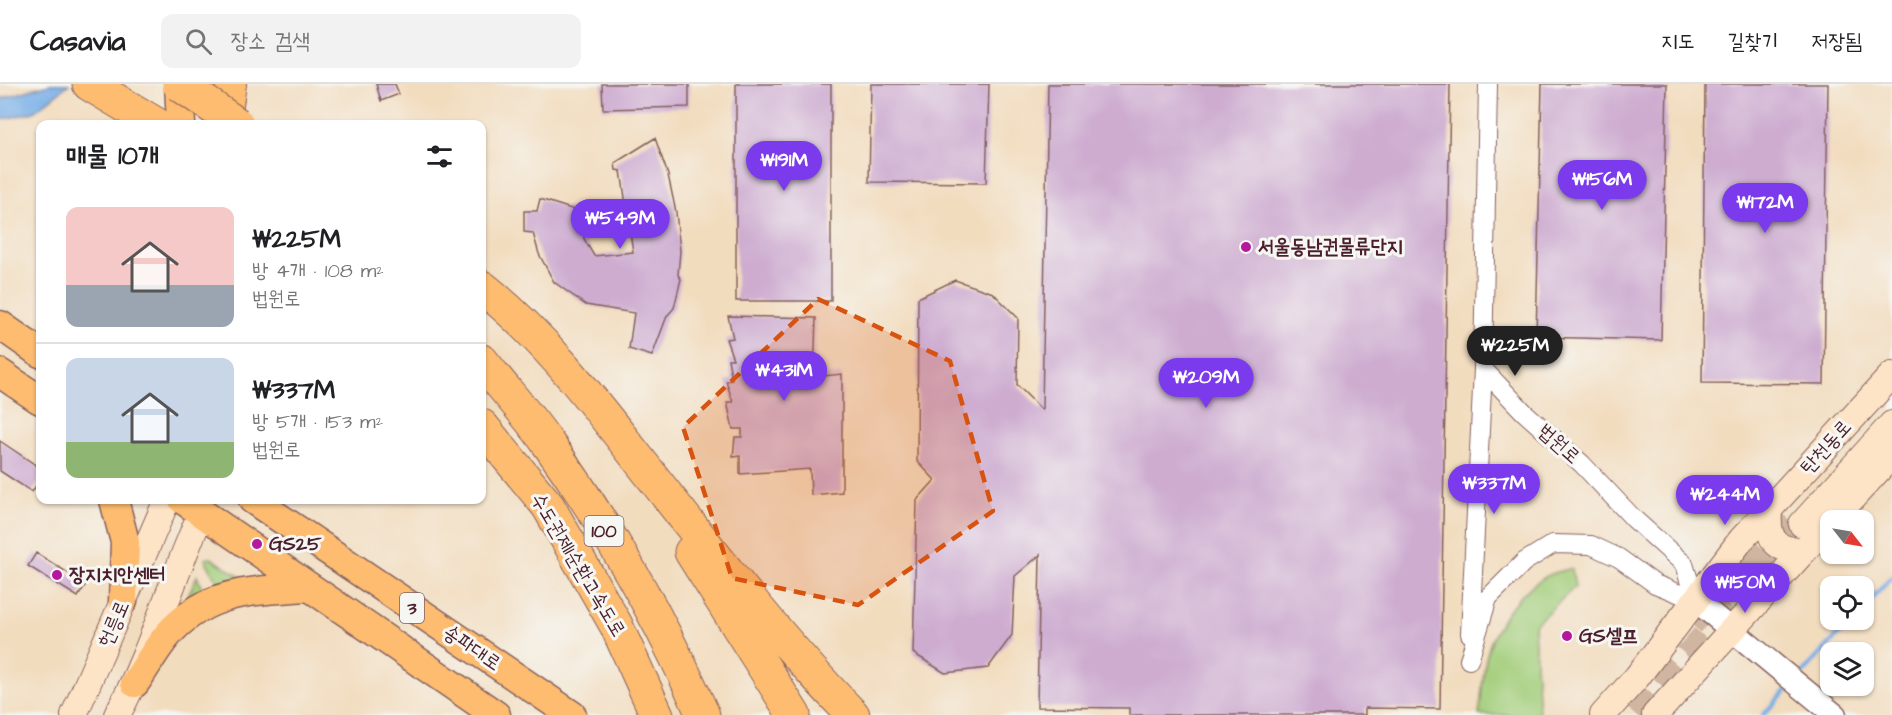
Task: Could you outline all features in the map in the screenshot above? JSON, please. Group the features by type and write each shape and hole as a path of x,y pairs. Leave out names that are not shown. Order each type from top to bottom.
{"highway":[{"path":"89,84 149,120"},
{"path":"179,84 231,120"},
{"path":"225,120 229,85"},
{"path":"486,291 543,343 776,630 853,715"},
{"name":"수도권제1순환고속도로","path":"486,366 547,442 627,566 684,671 703,715"},
{"name":"수도권제1순환고속도로","path":"486,431 548,506 616,625 657,715"},
{"path":"622,438 720,600 789,707"}],"main road":[{"path":"179,84 181,120"},
{"path":"0,325 36,350"},
{"path":"0,374 36,397"},
{"name":"탄천동로","path":"1786,516 1892,375"},
{"name":"탄천동로","path":"1786,516 1892,400"},
{"name":"탄천동로","path":"1603,715 1637,677 1741,540 1786,516 1892,424"},
{"path":"1841,510 1892,455"},
{"path":"115,504 125,542 123,601"},
{"name":"헌릉로","path":"74,715 165,504"},
{"name":"헌릉로","path":"117,715 135,683 184,552 197,504"},
{"name":"3","path":"197,504 308,587 496,715"},
{"name":"송파대로","path":"259,504 572,715"},
{"path":"291,504 326,549"},
{"path":"1786,516 1767,527 1772,539 1790,551 1805,550"},
{"path":"1655,715 1820,533"},
{"path":"135,683 172,629 204,606 236,592 308,587"}],"street":[{"path":"1488,84 1483,369 1469,660 1488,598 1524,562 1553,544 1591,545 1619,558 1655,584 1695,600 1835,715"},
{"name":"법원로","path":"1483,369 1524,412 1582,464 1634,519 1684,564 1695,600"}],"highlighted area":[{"path":"818,299 950,361 993,511 858,605 732,578 683,427"}],"green space":[{"path":"211,558 252,584 223,593 205,559"},
{"path":"1572,569 1575,587 1534,625 1539,715 1479,715 1490,644 1506,614 1517,600 1542,579 1557,572"},
{"path":"197,576 207,601 178,618"}],"water":[{"path":"49,84 69,84 34,112 0,120 0,99"}],"building":[{"path":"376,84 395,84 399,94 381,101"},
{"path":"602,84 689,84 689,107 603,109"},
{"path":"736,84 831,84 831,301 736,301"},
{"path":"871,84 989,84 986,183 869,182"},
{"name":"서울동남권물류단지","path":"1048,84 1450,84 1440,709 1365,708 1365,715 1129,715 1129,708 1037,707 1040,555 1015,576 1012,635 988,668 945,673 913,653 917,500 935,480 917,461 918,298 955,280 993,293 1018,318 1017,385 1042,410"},
{"path":"1542,84 1667,84 1661,340 1536,337"},
{"path":"1705,84 1828,84 1824,384 1702,383"},
{"path":"655,138 668,175 676,212 680,251 678,275 681,279 674,308 667,316 652,356 629,349 634,313 586,305 554,282 539,254 533,233 524,232 524,211 537,211 540,199 584,213 584,239 594,256 633,252 621,171 616,170 615,163"},
{"path":"728,316 816,318 814,377 842,374 842,492 811,495 810,469 740,474 740,456 733,457 735,437 742,437 742,429 733,429 727,402 733,402 726,381 732,380 728,359 733,359 726,339 733,338"},
{"path":"0,441 36,465 36,486 32,492 0,471"},
{"name":"장지치안센터","path":"36,553 86,584 78,597 28,566"}],"waterway":[{"path":"1874,596 1892,577"},
{"path":"1800,676 1843,630"},
{"path":"1763,715 1790,686"}],"tunnel":[{"path":"1691,624 1786,513"},
{"path":"1636,715 1802,524"}],"place":[{"name":"서울동남권물류단지","path":"1246,247"},
{"name":"GS25","path":"257,544"},
{"name":"장지치안센터","path":"57,575"},
{"name":"GS셀프","path":"1567,636"}]}
